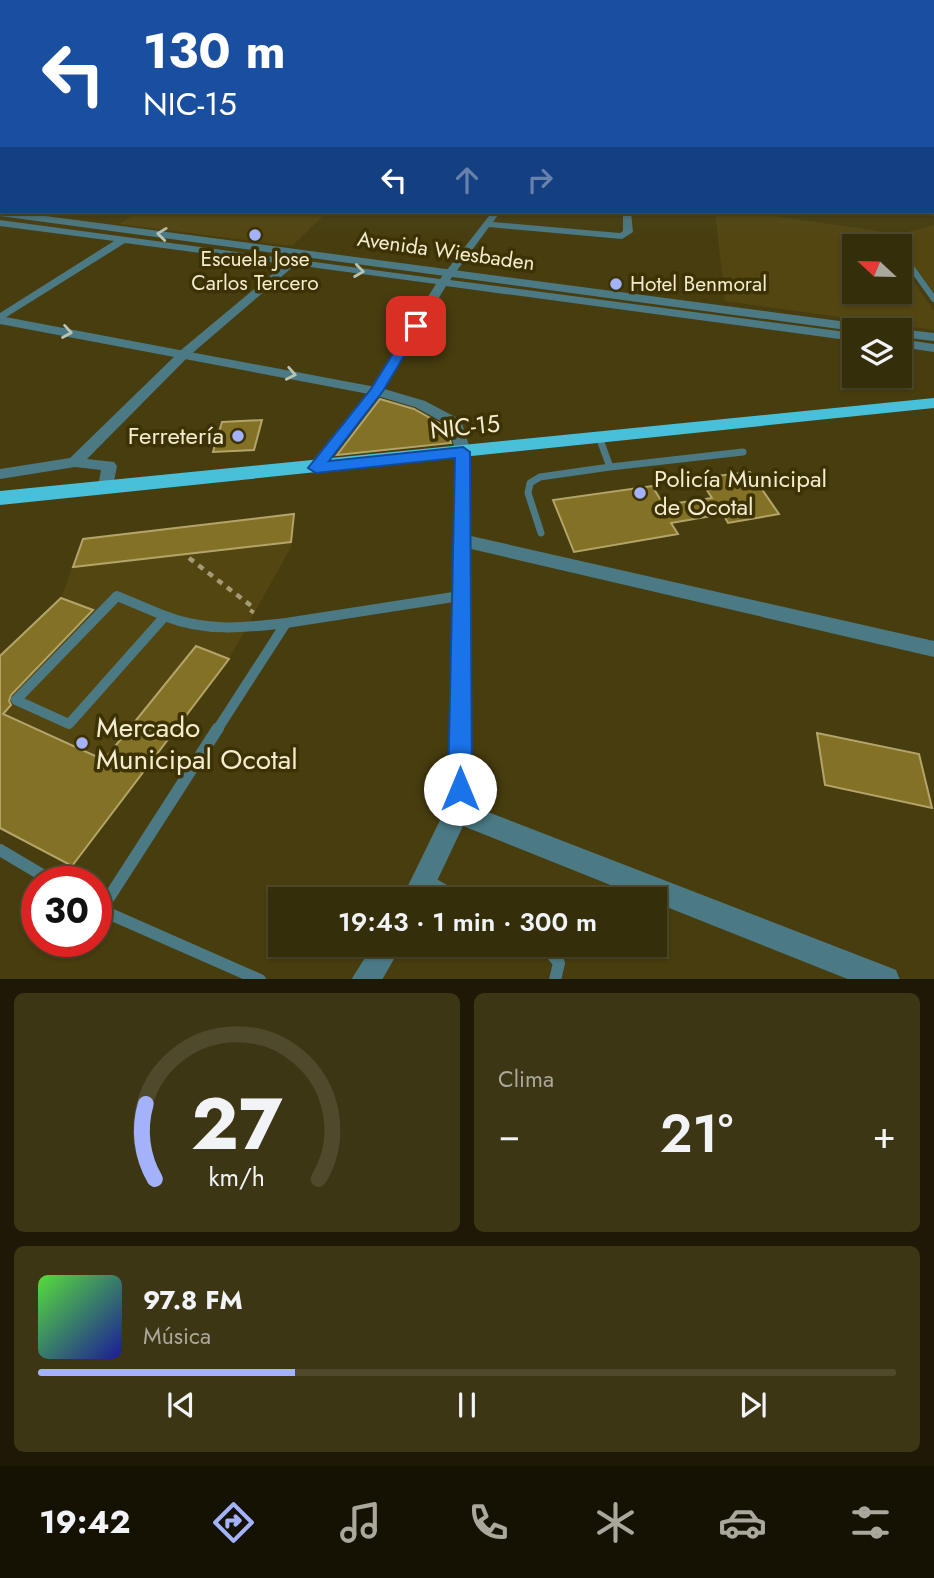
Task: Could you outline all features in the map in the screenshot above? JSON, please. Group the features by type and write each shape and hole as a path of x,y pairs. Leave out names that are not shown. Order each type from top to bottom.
{"highway":[{"name":"NIC-15","path":"0,498 316,468 934,403"}],"street":[{"path":"316,468 376,391 446,278 495,214"},
{"path":"487,225 622,236 628,232 627,214"},
{"name":"Avenida Wiesbaden","path":"3,216 304,253 446,278 842,335"},
{"name":"Avenida Wiesbaden","path":"3,216 121,240 842,326"},
{"path":"0,319 136,231"},
{"path":"75,462 185,353 304,253"},
{"path":"0,319 376,391 420,404 455,423 463,452 460,789 457,813 420,887"},
{"path":"912,334 934,337"},
{"path":"912,345 934,348"},
{"path":"0,474 75,462 109,466 106,487"},
{"path":"461,540 934,649"},
{"path":"457,813 886,979"},
{"path":"365,979 381,957"}],"lane":[{"path":"912,268 934,299"},
{"path":"599,438 610,467"},
{"path":"541,533 528,493 530,483 540,477 743,452"},
{"path":"166,615 69,724 16,700 117,596 197,626 238,628 460,596"},
{"path":"112,887 286,622"},
{"path":"0,850 27,866"},
{"path":"424,879 438,887"},
{"path":"112,914 260,979"},
{"path":"554,957 559,963 555,979"}],"path":[{"path":"189,558 254,608 238,628"}],"shaded area":[{"name":"Escuela Jose Carlos Tercero","path":"133,214 325,214 292,246 120,224"},
{"path":"715,214 760,214 879,231 881,234 842,234 842,304 912,304 912,279 934,311 934,330 912,327 912,318 848,318 725,301"},
{"path":"934,225 934,293 912,262 912,234 900,234"},
{"name":"Mercado Municipal Ocotal","path":"294,514 291,547 229,659 72,866 0,828 0,656 61,598 83,539"}],"building":[{"path":"380,399 414,409 446,427 451,443 337,455"},
{"name":"Ferretería","path":"262,420 254,450 213,452 222,422"},
{"path":"750,472 779,514 728,523 723,514 671,523 678,534 574,552 553,500 652,486 664,505 712,498 699,478"},
{"path":"294,514 291,542 73,567 83,539"},
{"path":"61,598 93,610 11,695 11,705 3,714 104,760 196,646 229,659 72,866 0,828 0,656"},
{"path":"817,733 919,754 932,808 825,785"}],"place":[{"name":"Escuela Jose Carlos Tercero","path":"255,235"},
{"name":"Hotel Benmoral","path":"616,284"},
{"name":"Ferretería","path":"238,436"},
{"name":"Policía Municipal de Ocotal","path":"640,493"},
{"name":"Mercado Municipal Ocotal","path":"82,743"}],"route":[{"path":"416,326 376,391 316,468 463,452 460,789"}]}
